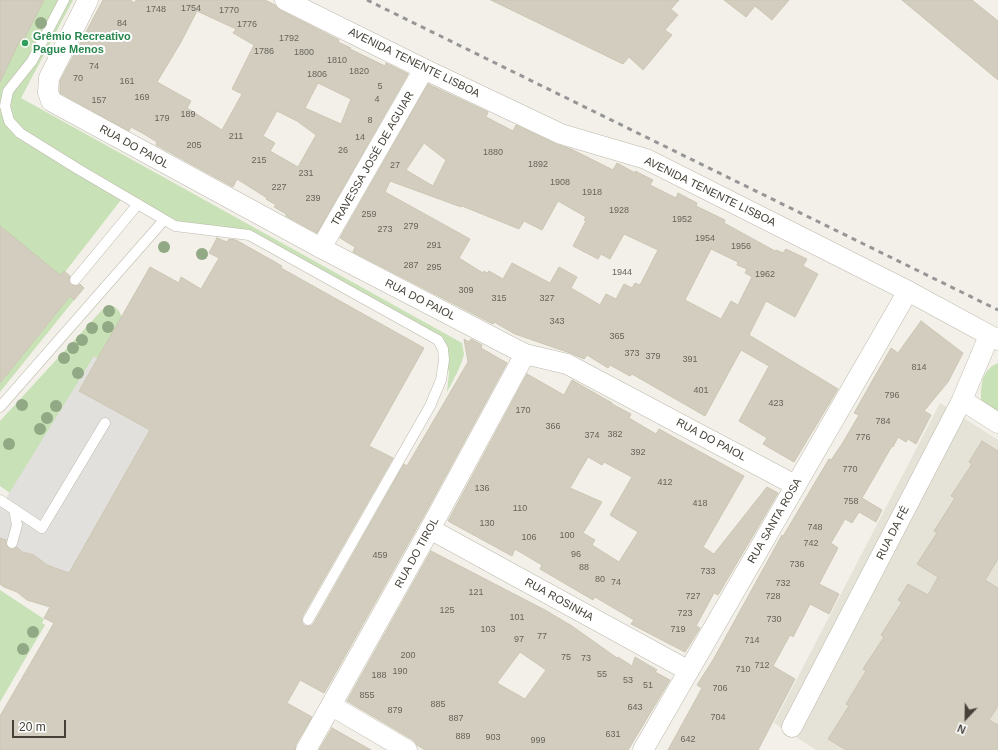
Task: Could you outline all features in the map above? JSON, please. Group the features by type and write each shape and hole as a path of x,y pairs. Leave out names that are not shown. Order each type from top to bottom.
{"street":[{"name":"RUA DO PAIOL","path":"88,0 48,78 48,92 51,101 321,248 525,354 567,364 795,485"},
{"name":"AVENIDA TENENTE LISBOA","path":"285,0 424,69 561,134 638,157 656,164 908,291 994,338"},
{"name":"TRAVESSA JOSÉ DE AGUIAR","path":"321,248 424,69"},
{"name":"RUA SANTA ROSA","path":"643,750 908,291"},
{"name":"RUA DA FÉ","path":"792,728 994,338"},
{"name":"RUA DO TIROL","path":"306,750 430,529 525,354"},
{"path":"962,400 998,423"},
{"name":"RUA ROSINHA","path":"430,529 689,671"},
{"path":"332,706 407,750"}],"lane":[{"path":"64,0 32,61 8,91 5,106 9,121 20,133 174,226 249,235 438,340 443,349 444,360 441,380 430,406 308,620"},
{"path":"75,280 138,204"},
{"path":"0,407 164,220"},
{"path":"0,500 42,528 105,423"},
{"path":"12,543 17,525 14,509"}],"shaded area":[{"path":"94,356 98,359 79,391 150,430 67,576 60,569 47,565 34,555 22,552 12,543 0,538 0,508"},
{"path":"940,403 998,440 998,750 816,750 774,723"}],"green space":[{"path":"0,0 73,0 21,98 462,343 464,354 462,361 447,392 449,373 443,349 249,235 175,226 124,196 65,272 64,271 56,281 55,271 0,226"},
{"path":"70,296 74,300 0,392 0,383"},
{"path":"108,305 115,307 122,317 98,359 94,357 10,493 0,486 0,421"},
{"path":"998,363 998,415 983,406 981,400 981,390 983,378 987,371"},
{"path":"0,590 44,619 42,623 45,625 0,702"}],"building":[{"path":"0,0 44,0 23,41 20,40 0,82"},
{"path":"103,0 130,0 135,3 136,0 265,0 275,5 280,10 339,40 338,42 351,48 350,49 385,66 386,63 408,74 317,233 286,216 286,214 274,207 276,205 266,199 267,198 237,179 233,187 156,145 157,142 144,134 131,127 129,131 60,93 60,81","holes":["197,11 236,29 233,33 254,45 232,89 242,94 222,130 187,108 191,101 157,82 181,42","318,83 351,99 341,124 305,108","277,111 297,121 316,135 298,167 270,151 275,143 263,136"]},
{"path":"491,0 679,0 671,9 678,15 665,30 672,35 643,70 629,57 623,64"},
{"path":"724,0 789,0 772,20 755,6 746,17"},
{"path":"902,0 972,0 998,21 998,80"},
{"path":"428,84 488,112 486,117 513,131 516,125 556,144 571,149 613,170 617,163 635,173 635,171 653,180 650,185 676,198 678,193 697,203 696,206 725,220 724,223 775,251 776,250 783,253 786,249 807,259 803,266 818,274 795,317 766,301 749,335 838,389 794,462 763,444 767,438 739,421 769,366 741,350 705,416 632,374 630,376 610,365 608,368 587,355 584,359 515,334 494,322 493,324 353,252 355,247 340,238","holes":["424,143 446,160 433,186 406,170","390,181 461,207 462,206 519,229 524,221 542,230 558,201 586,217 584,220 586,221 573,246 598,259 601,254 610,259 624,234 658,250 640,285 635,283 632,288 624,284 616,299 606,294 600,305 571,288 577,277 559,267 550,283 512,263 503,279 489,271 487,273 484,271 483,273 459,258 470,239 385,192","711,249 738,262 737,265 747,269 745,273 752,277 738,305 731,301 721,319 685,300"]},
{"path":"0,226 60,275 64,271 70,276 69,282 71,285 77,286 80,284 84,288 74,300 70,296 0,383"},
{"path":"217,238 227,242 229,239 236,240 282,266 281,268 424,348 369,446 393,458 302,617 302,623 305,626 311,626 314,623 404,464 407,466 468,362 464,339 469,342 471,339 482,345 481,348 507,363 426,512 324,693 300,680 287,703 312,717 296,744 295,750 0,750 0,716 54,623 44,618 50,607 27,600 17,592 0,584 0,538 6,540 6,545 10,549 17,547 22,552 34,555 47,565 69,573 150,430 79,391 150,267 179,283 181,277 201,289 219,258 209,253"},
{"path":"921,321 963,353 948,382 924,411 931,415 916,444 908,439 906,442 898,437 862,498 882,510 876,522 859,512 852,523 845,519 831,543 838,548 819,584 839,594 829,614 810,604 793,637 790,635 773,666 795,679 758,750 668,750 702,688 697,685 713,660 782,535 782,538 829,459 831,460 842,444 859,415 854,413 891,348 898,353"},
{"path":"527,374 564,395 572,380 631,414 629,418 656,434 659,429 744,476 703,547 714,554 767,487 778,493 718,595 714,593 696,626 700,628 685,652 631,624 634,620 595,597 593,600 540,569 542,565 515,549 512,556 448,521","holes":["588,457 602,465 604,462 632,477 610,515 638,532 619,562 592,545 595,540 583,533 602,502 570,488"]},
{"path":"982,441 998,451 998,559 985,580 998,588 998,706 989,720 998,725 998,750 846,750 828,739 849,706 846,704 866,671 863,669 884,637 881,635 902,602 898,600 908,584 928,595 938,577 917,564 937,533 934,531 955,498 951,496 972,464 969,462"},
{"path":"431,551 545,610 572,626 617,658 618,657 632,666 635,657 657,670 655,672 670,680 628,750 425,750 417,745 413,740 347,701","holes":["520,652 546,670 525,699 497,683"]},
{"path":"332,728 371,750 319,750"}],"railway":[{"path":"367,0 998,310"}],"place":[{"name":"Grêmio Recreativo Pague Menos","path":"25,43"}]}
